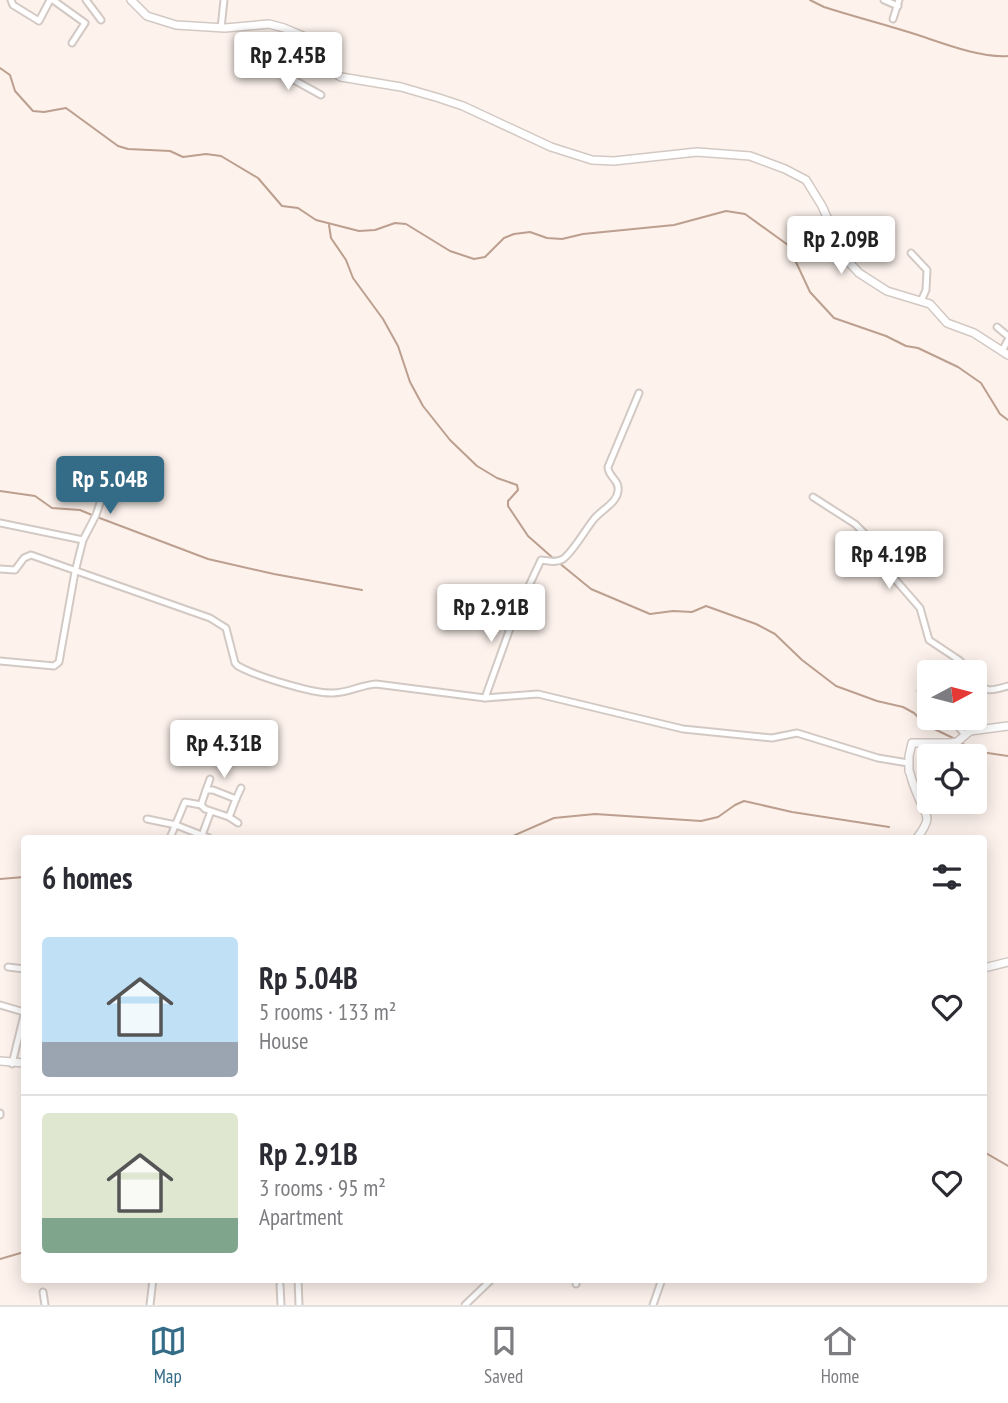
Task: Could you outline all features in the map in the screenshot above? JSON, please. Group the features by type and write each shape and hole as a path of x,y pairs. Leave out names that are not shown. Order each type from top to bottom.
{"street":[{"path":"11,0 13,5 39,21 51,0 85,23 72,43"},
{"path":"86,0 102,20"},
{"path":"131,0 147,16 176,25 221,28 269,24 299,33 326,67 341,77 401,87 439,98 573,155 607,161 690,152 744,156 793,173 805,179 814,192 837,243 852,267 887,291 934,307 947,323 974,332 1005,353 1008,338 997,327"},
{"path":"221,28 224,0"},
{"path":"884,0 899,3 893,19"},
{"path":"306,39 294,80 321,95"},
{"path":"298,70 311,74"},
{"path":"911,253 927,270 926,289 921,301"},
{"path":"485,698 513,620 539,563 541,560 553,562 566,557 594,518 615,500 619,488 608,472 608,467 639,393"},
{"path":"75,466 107,479"},
{"path":"0,661 57,665 83,540 96,514 107,479 114,469 123,471"},
{"path":"813,498 855,524 880,549 885,557 886,569 920,608 929,640 959,660"},
{"path":"0,523 83,540"},
{"path":"0,569 15,570 29,555 210,618 226,628 238,666 303,688 331,693 376,684 485,698 538,694 683,729 772,738 797,733 909,769"},
{"path":"987,689 1008,686"},
{"path":"919,835 926,826 928,816 909,769 912,743 957,742 967,733 1008,726"},
{"path":"964,730 967,733"},
{"path":"201,805 210,779"},
{"path":"229,817 241,788"},
{"path":"206,790 236,799"},
{"path":"172,835 185,802 201,805 238,823"},
{"path":"202,835 211,811"},
{"path":"147,819 176,825 197,835"},
{"path":"987,967 1008,962"},
{"path":"8,967 21,969"},
{"path":"0,1005 21,1013"},
{"path":"12,1064 21,1026"},
{"path":"0,1061 21,1063"},
{"path":"150,1305 153,1283"},
{"path":"298,1283 299,1305"},
{"path":"465,1305 488,1283"},
{"path":"653,1305 661,1283"},
{"path":"280,1285 281,1305"},
{"path":"43,1292 45,1305"}],"waterway":[{"path":"810,0 824,7 963,50 1008,56"},
{"path":"0,68 10,75 15,91 33,111 66,108 118,146 170,151 183,157 206,154 221,156 258,178 282,206 298,208 316,220 359,231 375,230 395,223 406,224 450,251 474,259 485,257 504,238 514,234 530,232 547,238 562,239 583,234 674,225 726,211 745,214 788,245 810,292 834,318 906,346 918,348 958,367 981,383 1000,414 1008,420"},
{"path":"329,225 331,238 346,260 353,278 383,319 398,346 410,382 423,406 450,440 477,466 497,478 517,485 518,490 508,501 508,506 528,536 554,559"},
{"path":"0,491 35,496 52,508 80,510 92,515"},
{"path":"97,517 208,559 362,590"},
{"path":"558,562 591,589 650,614 692,612 706,606 756,624 775,634 802,660 836,686 903,707 926,725 955,739"},
{"path":"960,742 974,751 1008,756"},
{"path":"515,835 554,818 595,814 701,821 718,817 744,801 792,812 889,827"},
{"path":"0,879 21,877"},
{"path":"987,1154 1008,1166"},
{"path":"0,1259 21,1253"}]}
